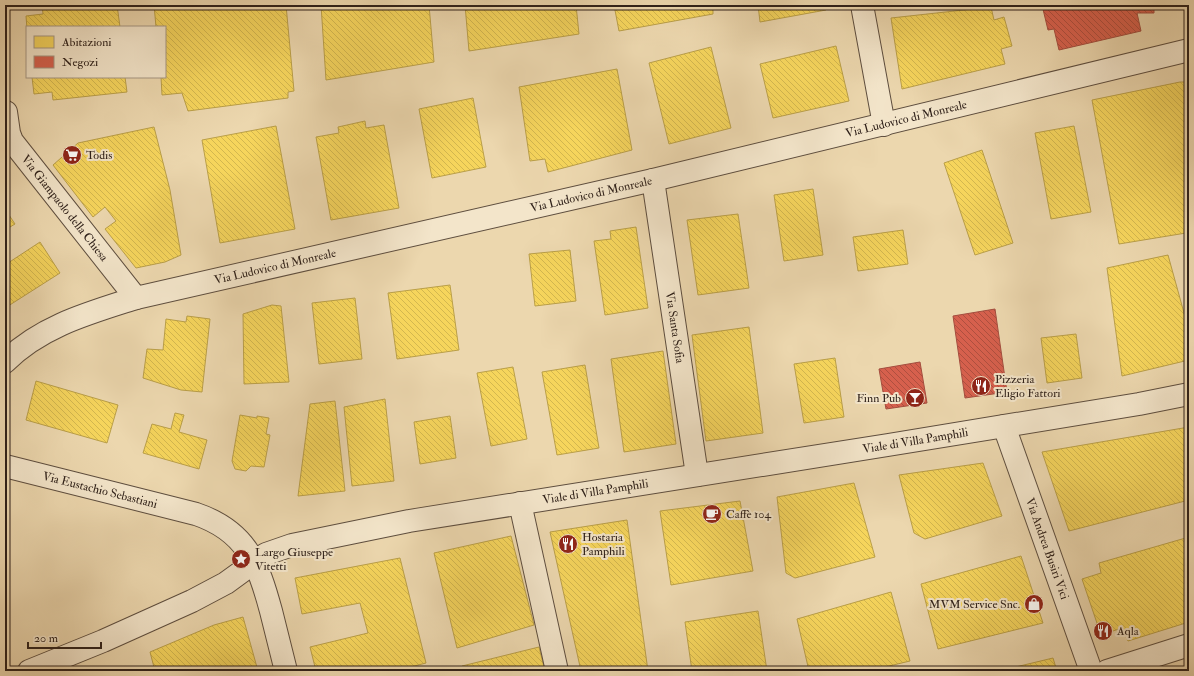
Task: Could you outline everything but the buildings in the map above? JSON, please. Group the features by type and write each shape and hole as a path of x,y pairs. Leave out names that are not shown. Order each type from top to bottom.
{"street":[{"path":"862,5 884,125"},
{"name":"Via Ludovico di Monreale","path":"5,362 33,338 52,328 82,315 136,298 653,180 1189,50"},
{"name":"Via Giampaolo della Chiesa","path":"5,108 9,133 12,141 136,298"},
{"name":"Via Santa Sofia","path":"653,180 697,475"},
{"name":"Viale di Villa Pamphili","path":"29,671 103,641 192,601 226,582 272,551 309,541 409,521 1004,426 1139,404 1189,394"},
{"name":"Via Andrea Busiri Vici","path":"1004,426 1091,671"},
{"name":"Via Eustachio Sebastiani","path":"5,466 196,514 210,519 234,534 245,546 255,562"},
{"path":"520,503 557,671"},
{"path":"255,562 267,596 286,671"},
{"path":"1106,671 1189,645"}],"place":[{"name":"Todis","path":"72,155"},
{"name":"Pizzeria Eligio Fattori","path":"981,386"},
{"name":"Finn Pub","path":"915,398"},
{"name":"Caffè 104","path":"712,514"},
{"name":"Hostaria Pamphili","path":"568,544"},
{"name":"Largo Giuseppe Vitetti","path":"241,559"},
{"name":"MVM Service Snc.","path":"1034,604"},
{"name":"Aqla","path":"1103,631"}]}
